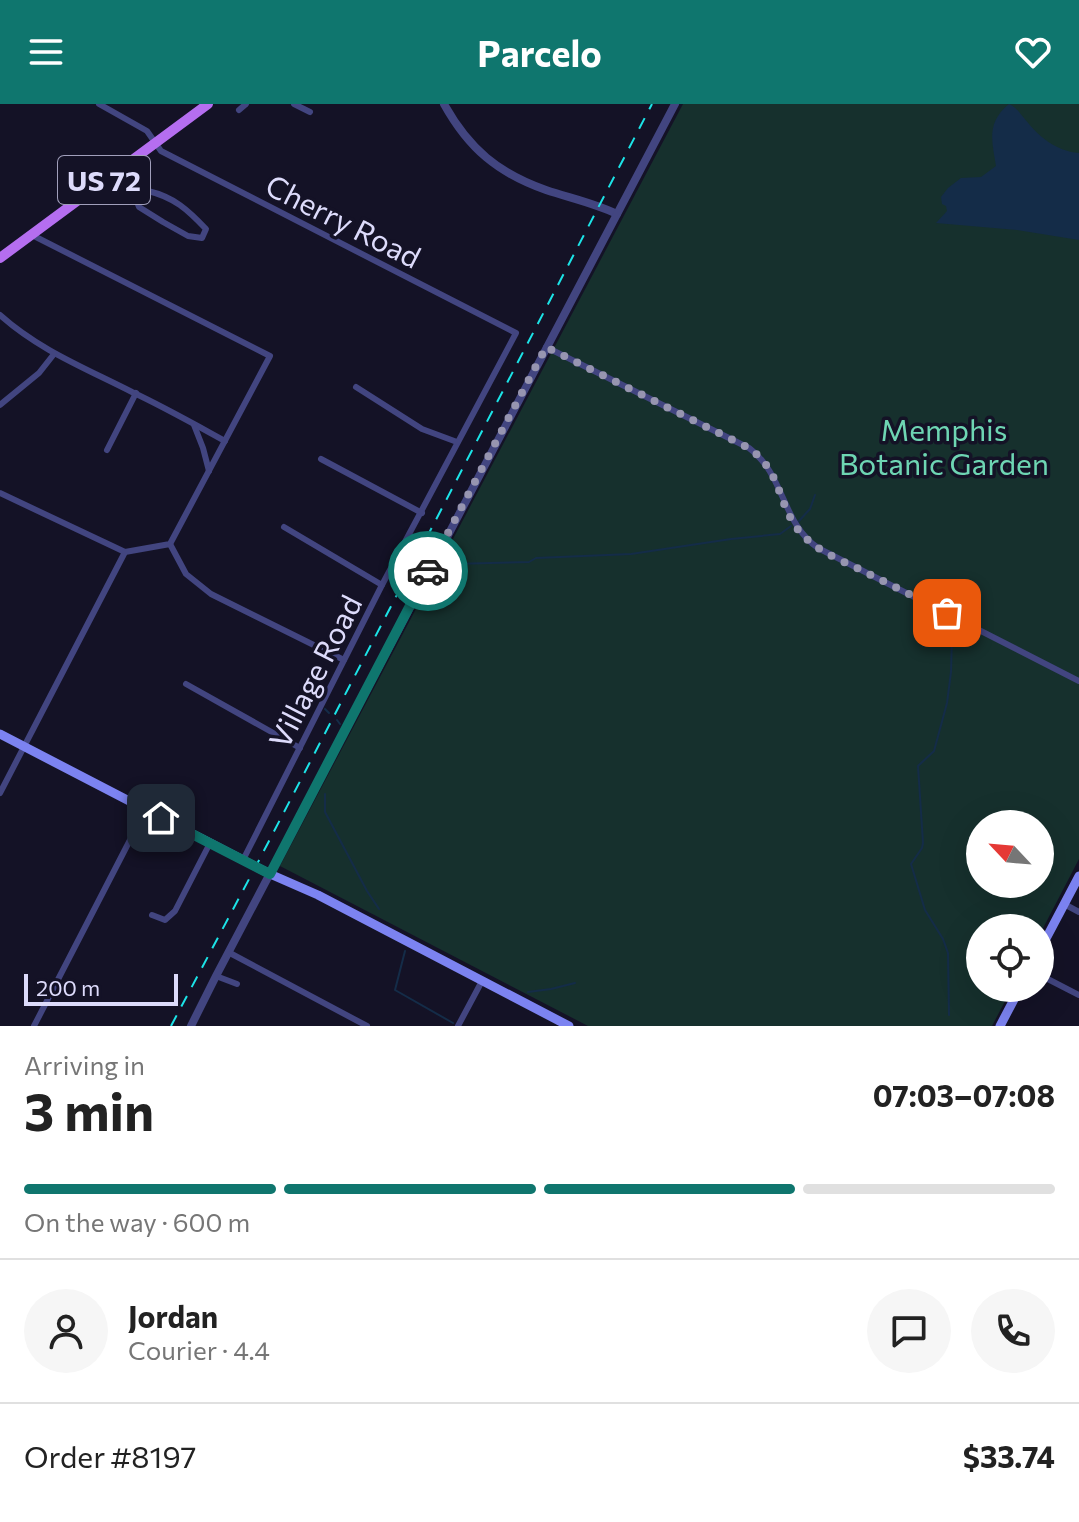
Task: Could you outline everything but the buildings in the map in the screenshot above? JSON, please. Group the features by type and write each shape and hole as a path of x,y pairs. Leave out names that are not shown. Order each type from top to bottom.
{"main road":[{"name":"US 72","path":"0,258 208,104"},
{"path":"0,734 569,1026"},
{"path":"1054,923 1079,876"},
{"path":"1000,1026 1013,1002"}],"street":[{"name":"Cherry Road","path":"101,104 147,131 161,151 516,333"},
{"path":"239,110 246,104"},
{"path":"294,104 310,112"},
{"path":"444,104 475,148 498,168 516,178 617,214"},
{"path":"191,1026 675,104"},
{"path":"118,170 139,207 188,236 202,238 206,229 189,211 166,196 148,191 134,194"},
{"path":"30,234 270,356 170,544"},
{"path":"0,315 54,354 136,393 225,441"},
{"name":"Village Road","path":"243,860 382,585 516,333"},
{"path":"546,347 749,448 762,458 778,483 797,527 818,548 1079,681"},
{"path":"0,405 39,373 54,354"},
{"path":"356,387 422,429 457,442"},
{"path":"107,450 136,393"},
{"path":"194,425 209,471"},
{"path":"321,459 422,513"},
{"path":"0,493 125,552 170,544"},
{"path":"284,527 382,585"},
{"path":"170,544 186,574 211,594 344,660"},
{"path":"0,793 125,552"},
{"path":"186,684 300,748"},
{"path":"34,1026 146,809"},
{"path":"152,915 165,920 175,911 210,843"},
{"path":"1064,904 1079,912"},
{"path":"228,952 367,1026"},
{"path":"216,976 237,984"},
{"path":"458,1026 482,981"},
{"path":"1054,982 1079,995"}],"green space":[{"name":"Memphis Botanic Garden","path":"683,104 1079,104 1079,859 1050,914 966,914 966,1002 1005,1002 992,1026 588,1026 280,866"}],"water":[{"path":"1009,104 1048,142 1079,153 1079,240 1017,230 936,223 947,211 941,197 948,188 961,178 981,177 996,166 992,133 997,118"}],"waterway":[{"path":"798,522 810,509 815,495"},
{"path":"441,571 451,564 631,554 780,534 791,526"},
{"path":"948,622 952,637 947,703 934,751 918,766 923,843 911,864 925,910 948,953 949,1015"},
{"path":"325,709 329,713"},
{"path":"337,720 340,724"},
{"path":"325,794 325,812 379,909"},
{"path":"405,951 395,990 453,1023"},
{"path":"528,992 575,983"}],"railway":[{"path":"171,1026 652,104"}],"way so far":[{"path":"428,571 546,347 749,448 762,458 778,483 797,527 810,542 947,613"}],"route":[{"path":"161,818 270,874 428,571"}]}
